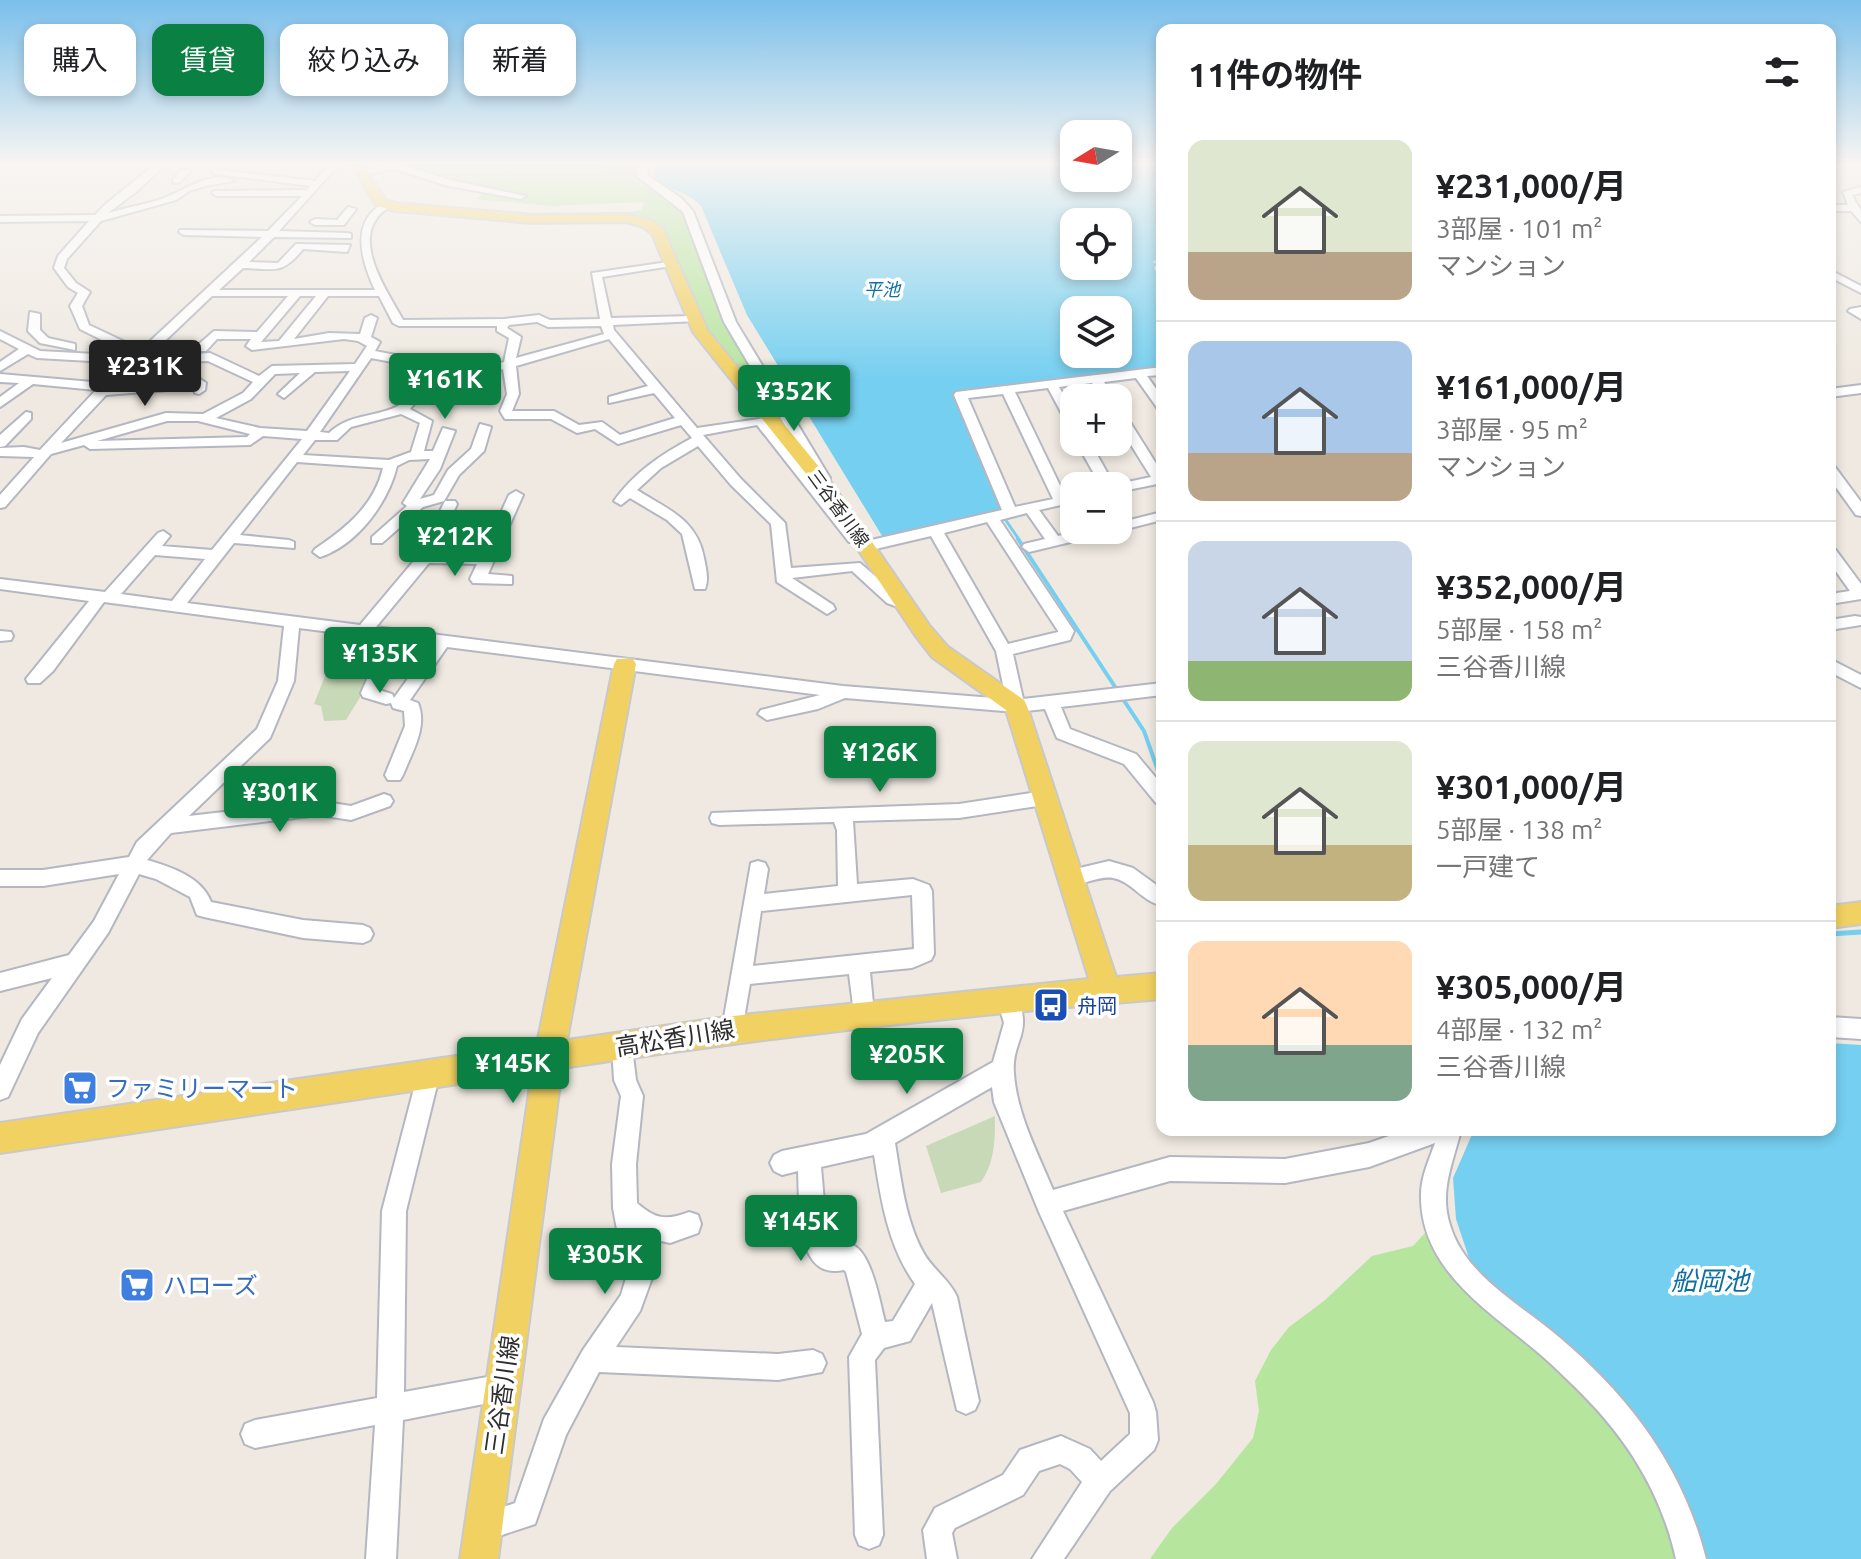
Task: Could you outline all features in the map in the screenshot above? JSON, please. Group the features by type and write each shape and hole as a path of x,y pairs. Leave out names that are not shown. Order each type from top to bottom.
{"main road":[{"name":"三谷香川線","path":"659,235 693,319 706,340 822,482 940,652 1016,706"},
{"name":"三谷香川線","path":"479,1559 549,1055 625,664"},
{"path":"1016,706 1106,989"},
{"path":"1836,916 1861,913"},
{"name":"高松香川線","path":"0,1138 733,1029 1008,998 1156,986"}],"street":[{"path":"84,235 62,258 59,268 72,285 84,292 76,306 84,327 145,353"},
{"path":"1,502 105,389 270,235"},
{"path":"324,235 347,236"},
{"path":"366,235 365,250 399,323 504,322 539,318 548,324 609,329 693,319"},
{"path":"697,235 730,322 810,452 823,478 822,482"},
{"path":"240,265 286,263 300,246 346,247 343,250"},
{"path":"671,263 596,275 609,329 736,482 778,523 785,582 827,609"},
{"path":"256,275 265,265"},
{"path":"1836,274 1861,273"},
{"path":"1836,277 1861,290"},
{"path":"237,294 247,284"},
{"path":"210,293 383,293"},
{"path":"176,606 294,458 370,354 374,342 365,338 327,337 252,346 297,293"},
{"path":"284,343 324,294"},
{"path":"34,314 34,331 44,341 95,352 115,342"},
{"path":"365,338 371,318"},
{"path":"504,322 501,329 515,337 508,365 508,382 513,394 506,411 510,416 554,415 577,429 597,425 618,440 683,420"},
{"path":"44,455 166,417 206,418 260,432 332,437 346,424 403,409 420,389 433,381 456,381 609,329"},
{"path":"0,334 26,350 42,355 145,353 202,348 214,335 260,336"},
{"path":"0,367 26,350"},
{"path":"145,353 143,361 210,357 260,381"},
{"path":"370,354 412,362 433,381"},
{"path":"206,418 247,396 272,370 360,367"},
{"path":"284,394 312,368"},
{"path":"1010,513 960,395 1156,372"},
{"path":"1139,374 1156,398"},
{"path":"0,378 105,389 156,389 200,383 199,390"},
{"path":"1095,378 1099,384"},
{"path":"0,403 30,381"},
{"path":"1051,383 1060,399"},
{"path":"613,400 656,388"},
{"path":"1007,388 1060,487"},
{"path":"604,389 623,413"},
{"path":"1836,390 1861,389"},
{"path":"406,412 438,426"},
{"path":"0,443 26,416"},
{"path":"700,585 695,541 681,521 624,496 632,483 661,459 698,436 760,421 852,538 866,544 1060,502"},
{"path":"377,540 414,504 440,455 438,426"},
{"path":"416,456 438,426"},
{"path":"379,500 414,504 439,498 453,473 477,451 485,427"},
{"path":"0,452 24,451 44,455 84,445 250,441 260,432"},
{"path":"1132,438 1156,478"},
{"path":"294,458 391,464 406,456 440,455"},
{"path":"320,552 368,514 388,481 391,464"},
{"path":"1836,476 1855,497 1861,512"},
{"path":"1132,486 1156,483"},
{"path":"507,580 478,579 516,495"},
{"path":"364,631 425,558 450,504"},
{"path":"1030,508 1054,541"},
{"path":"991,517 1066,631 1064,636 1004,651"},
{"path":"1132,524 1156,518"},
{"path":"935,530 1004,651 1016,706"},
{"path":"34,679 104,597 163,536"},
{"path":"229,538 289,545"},
{"path":"1029,547 1060,540"},
{"path":"151,550 216,555"},
{"path":"425,558 485,559"},
{"path":"1836,560 1861,594 1836,598"},
{"path":"783,574 855,566 892,599 906,605"},
{"path":"0,584 843,692 1016,706 1156,690"},
{"path":"0,1089 9,1054 101,927 144,847 264,733 286,681 292,621"},
{"path":"1836,624 1855,621"},
{"path":"386,698 369,693 395,635"},
{"path":"394,775 414,726 412,707 399,704 443,641"},
{"path":"1836,668 1861,682"},
{"path":"767,714 818,703 843,692"},
{"path":"1051,704 1063,733 1130,759 1156,791"},
{"path":"719,818 842,817 959,811 1044,798"},
{"path":"167,826 319,808 351,813 384,801"},
{"path":"842,817 846,830 848,893"},
{"path":"0,878 43,878 133,864 161,872 198,892 204,909 313,931 363,934"},
{"path":"1070,878 1114,868 1134,877 1156,895"},
{"path":"733,1029 758,869"},
{"path":"742,976 912,959 924,954 922,891 913,887 754,903"},
{"path":"0,982 78,962"},
{"path":"859,965 863,1014"},
{"path":"1008,998 1015,1023 1002,1069 1005,1102 1047,1204 1143,1412 1144,1440 1100,1481 1047,1559"},
{"path":"1836,1027 1861,1029"},
{"path":"484,1527 525,1514 554,1429 592,1359 631,1302 639,1278 625,1208 624,1164 632,1096 625,1080 623,1046"},
{"path":"782,1163 869,1145 1002,1069"},
{"path":"381,1559 390,1408 394,1211 429,1073"},
{"path":"1047,1204 1170,1169 1285,1171 1369,1155 1421,1136"},
{"path":"1448,1136 1435,1173 1433,1201 1441,1232 1457,1268 1516,1322 1549,1345 1631,1431 1653,1459 1674,1496 1687,1533 1691,1559"},
{"path":"882,1137 901,1236 928,1285 944,1297 966,1401"},
{"path":"809,1158 815,1242 831,1260 849,1256 857,1266 876,1337"},
{"path":"625,1208 641,1224 658,1231 672,1233 689,1224"},
{"path":"869,1535 862,1357 876,1337 901,1332 928,1285"},
{"path":"592,1359 778,1367 813,1363"},
{"path":"255,1434 504,1387"},
{"path":"942,1559 937,1530 945,1518 1013,1485 1030,1460 1061,1450 1080,1459 1100,1481"}],"green space":[{"path":"664,235 693,235 722,308 804,451 708,336"},
{"path":"356,636 386,640 368,672 367,686 346,720 324,721 321,706 314,704 330,663"},
{"path":"995,1116 992,1159 981,1182 941,1193 926,1146"},
{"path":"1426,1232 1438,1239 1602,1384 1700,1559 1150,1559 1172,1528 1216,1484 1253,1438 1259,1411 1255,1381 1271,1350 1289,1327 1324,1301 1372,1256 1413,1246"}],"water":[{"name":"平池","path":"713,235 1060,235 1060,280 1132,280 1132,235 1156,235 1156,260 1152,262 1156,263 1156,371 956,392 1004,512 884,539 747,315"},
{"name":"船岡池","path":"1836,1043 1861,1045 1861,1559 1700,1559 1659,1454 1472,1267 1456,1219 1453,1178 1471,1136 1836,1136"}],"waterway":[{"path":"1005,519 1020,541"},
{"path":"1018,539 1144,731 1156,765"},
{"path":"1836,934 1861,932"}],"place":[{"name":"舟岡","path":"1051,1005"},
{"name":"ファミリーマート","path":"80,1088"},
{"name":"ハローズ","path":"137,1285"}]}
